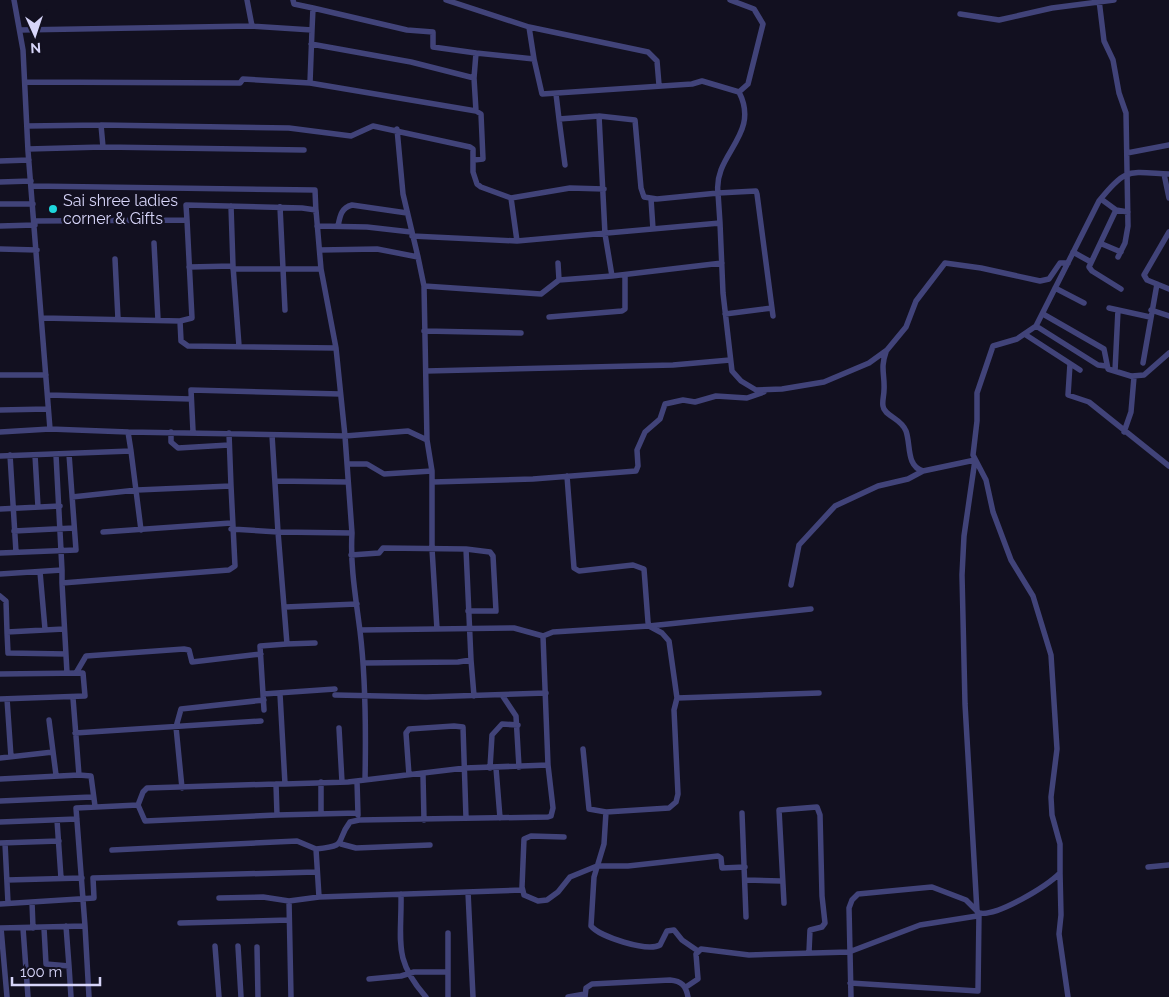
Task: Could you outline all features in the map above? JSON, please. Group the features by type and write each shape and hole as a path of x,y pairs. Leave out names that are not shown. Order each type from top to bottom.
{"street":[{"path":"14,0 20,30 25,82 28,149 50,429"},
{"path":"246,0 252,26"},
{"path":"292,0 294,4 407,30 433,32 433,47 534,59"},
{"path":"446,0 529,27 648,52 657,61 659,85"},
{"path":"730,0 754,9 760,15 763,24 748,84 740,92"},
{"path":"960,14 999,20 1083,2 1114,0"},
{"path":"1098,1 1104,41 1113,60 1126,113 1128,153 1126,235 1119,254 1102,244"},
{"path":"310,82 313,8"},
{"path":"20,30 252,26 312,30"},
{"path":"529,27 542,94 692,84 702,81 740,92"},
{"path":"311,44 411,62 474,78"},
{"path":"476,53 474,78 476,111"},
{"path":"25,82 240,83 243,79 310,82 476,111 481,114 483,158 474,160"},
{"path":"740,92 746,108 745,124 718,175 725,314 733,374 753,389 770,390"},
{"path":"556,94 565,165"},
{"path":"559,119 599,116 635,120 641,188 644,197 651,199 749,190 756,191 773,316"},
{"path":"599,116 605,234 612,276"},
{"path":"27,126 101,125 289,128 350,136 374,126 397,129 466,145 472,149 474,160 473,172 477,184 481,188 511,198 570,188 604,189"},
{"path":"101,125 103,147"},
{"path":"397,129 403,194 424,286 427,440 433,482 432,549 437,629"},
{"path":"1128,153 1169,145"},
{"path":"28,149 103,147 304,150"},
{"path":"0,161 29,160"},
{"path":"1068,997 1058,934 1061,915 1060,844 1052,815 1050,797 1057,749 1052,655 1039,610 1026,583 1011,560 993,512 986,480 972,451 977,420 977,393 991,349 996,345 1010,342 1026,335 1036,326 1101,199 1119,178 1128,173 1167,174 1169,198"},
{"path":"0,182 315,190 321,269 336,348 345,436 352,533 351,555 363,663 365,780"},
{"path":"511,198 517,241"},
{"path":"651,199 653,229"},
{"path":"1101,199 1116,210 1128,212"},
{"path":"0,204 33,204"},
{"path":"42,318 180,321 192,318 186,205 302,208 316,210 316,213"},
{"path":"338,226 344,209 352,205 407,213"},
{"path":"231,206 239,346"},
{"path":"280,207 285,310"},
{"path":"1116,210 1102,244 1089,267 1092,271 1120,289"},
{"path":"0,226 35,223 187,220"},
{"path":"317,226 338,226 412,234 517,241 720,223"},
{"path":"1169,232 1144,275 1147,280 1169,289"},
{"path":"154,243 158,320"},
{"path":"320,250 377,249 418,257"},
{"path":"0,250 37,250"},
{"path":"1073,252 1091,262"},
{"path":"116,259 118,319"},
{"path":"558,263 559,280"},
{"path":"424,286 541,294 559,280 625,275 722,263"},
{"path":"433,482 636,471 640,444 648,428 660,419 665,404 682,400 695,402 716,396 747,398 770,390 824,382 862,368 887,350 910,322 916,301 945,263 981,268 1040,281 1049,278 1060,263 1068,263"},
{"path":"189,267 321,269"},
{"path":"549,317 622,311 625,309 625,275"},
{"path":"1144,363 1157,284"},
{"path":"1055,288 1084,304"},
{"path":"725,314 772,308"},
{"path":"1109,308 1150,318"},
{"path":"1115,371 1118,310"},
{"path":"1152,310 1169,316"},
{"path":"1043,314 1104,349 1107,355 1106,366"},
{"path":"180,321 181,341 188,346 336,348"},
{"path":"1036,326 1098,365 1106,366 1132,376 1144,375 1169,353"},
{"path":"424,331 521,332"},
{"path":"1026,335 1080,370"},
{"path":"887,350 882,364 883,408 885,412 902,422 908,436 910,455 915,467 923,471"},
{"path":"426,371 673,365 730,360"},
{"path":"1070,364 1068,395 1089,402 1124,432 1169,466"},
{"path":"0,375 46,375"},
{"path":"1124,432 1131,412 1135,380 1132,376"},
{"path":"193,431 191,390 340,394"},
{"path":"48,394 191,399"},
{"path":"0,410 48,409"},
{"path":"0,432 50,429 345,436 408,431 427,440"},
{"path":"128,432 141,530"},
{"path":"170,432 171,442 178,448 229,445"},
{"path":"62,583 233,569 229,433"},
{"path":"272,435 288,644"},
{"path":"0,456 131,450"},
{"path":"56,454 67,673"},
{"path":"0,553 76,550 69,454"},
{"path":"34,455 38,507"},
{"path":"10,456 16,552"},
{"path":"791,585 799,545 835,506 878,486 908,479 923,471 975,460"},
{"path":"850,983 978,990 978,912 965,704 962,575 964,536 975,460"},
{"path":"347,464 367,464 384,474 432,471"},
{"path":"567,476 574,568 579,572 633,565 642,567 646,573 649,626"},
{"path":"275,482 348,482"},
{"path":"72,497 136,490 231,486"},
{"path":"0,510 60,506"},
{"path":"102,532 231,526 278,532 352,533"},
{"path":"14,531 74,528"},
{"path":"351,555 379,553 383,548 490,552 493,556 496,612 468,610"},
{"path":"466,550 474,696"},
{"path":"0,574 62,570"},
{"path":"40,572 45,629"},
{"path":"0,596 6,601 8,653 66,654"},
{"path":"285,607 357,604"},
{"path":"360,630 514,628 543,636 553,632 649,626 811,610"},
{"path":"582,748 588,807 590,810 606,812 662,809 669,808 676,802 678,794 674,710 677,698 669,641 662,633 649,626"},
{"path":"7,632 64,629"},
{"path":"543,636 552,816 424,820 321,813 145,821 138,805 143,792 147,788 342,782 423,775 465,768 548,765"},
{"path":"264,710 260,646 314,643"},
{"path":"76,673 86,656 184,649 189,650 192,662 261,654"},
{"path":"363,663 458,662 472,660"},
{"path":"0,674 83,673 85,696 73,698 0,699"},
{"path":"182,788 176,726 179,713 186,707 280,694 335,692 363,696 502,696 546,693"},
{"path":"677,698 819,693"},
{"path":"280,694 285,784"},
{"path":"502,696 514,712 518,724 519,767"},
{"path":"73,698 79,775"},
{"path":"7,699 11,757"},
{"path":"49,720 56,776"},
{"path":"75,732 261,721"},
{"path":"500,818 493,768 492,735 502,724 518,724"},
{"path":"409,775 406,733 412,728 463,727 466,818"},
{"path":"339,728 342,782"},
{"path":"0,758 53,752"},
{"path":"423,775 424,820"},
{"path":"0,779 92,776 92,797 95,806"},
{"path":"357,781 358,816"},
{"path":"321,782 321,813"},
{"path":"276,784 277,815"},
{"path":"0,801 92,797"},
{"path":"89,997 84,900 76,808 138,805"},
{"path":"784,903 781,881 779,810 817,807 820,815 822,896 825,923 822,927 810,930 809,952"},
{"path":"606,812 604,844 597,866 590,923 595,930 634,944 653,948 660,946 665,933 672,929 676,931 685,943 698,951 711,948 749,954 849,952 920,925 977,916 978,912"},
{"path":"742,813 746,917"},
{"path":"112,850 297,841 316,849 336,847 341,844 346,827 358,816"},
{"path":"0,822 77,819"},
{"path":"57,820 61,878"},
{"path":"564,837 531,836 524,839 522,890 524,895 531,899 547,900 558,892 570,877 597,866 628,866 720,856 722,868 745,867"},
{"path":"8,903 2,843 59,841"},
{"path":"341,844 356,848 430,845"},
{"path":"316,849 319,897"},
{"path":"1148,867 1169,865"},
{"path":"0,904 94,898 93,878 316,872"},
{"path":"850,997 850,904 861,893 932,887 966,900 978,912 994,912 1018,900 1060,873"},
{"path":"7,880 82,878"},
{"path":"745,880 781,881"},
{"path":"219,898 263,897 289,901 319,897 522,890"},
{"path":"468,892 473,997"},
{"path":"401,894 402,930 399,948 408,973 425,996"},
{"path":"289,901 291,997"},
{"path":"32,902 33,928"},
{"path":"180,923 289,920"},
{"path":"66,926 71,997"},
{"path":"7,997 0,928 85,926"},
{"path":"23,928 28,997"},
{"path":"44,928 46,964 69,966"},
{"path":"448,933 448,997"},
{"path":"215,946 219,997"},
{"path":"238,946 241,997"},
{"path":"257,947 258,997"},
{"path":"686,987 698,979 696,958 698,951"},
{"path":"369,979 401,976 408,973 448,972"},
{"path":"568,997 585,995 588,986 670,980 680,982 686,987 688,997"}],"place":[{"name":"Sai shree ladies corner & Gifts","path":"53,209"}]}
